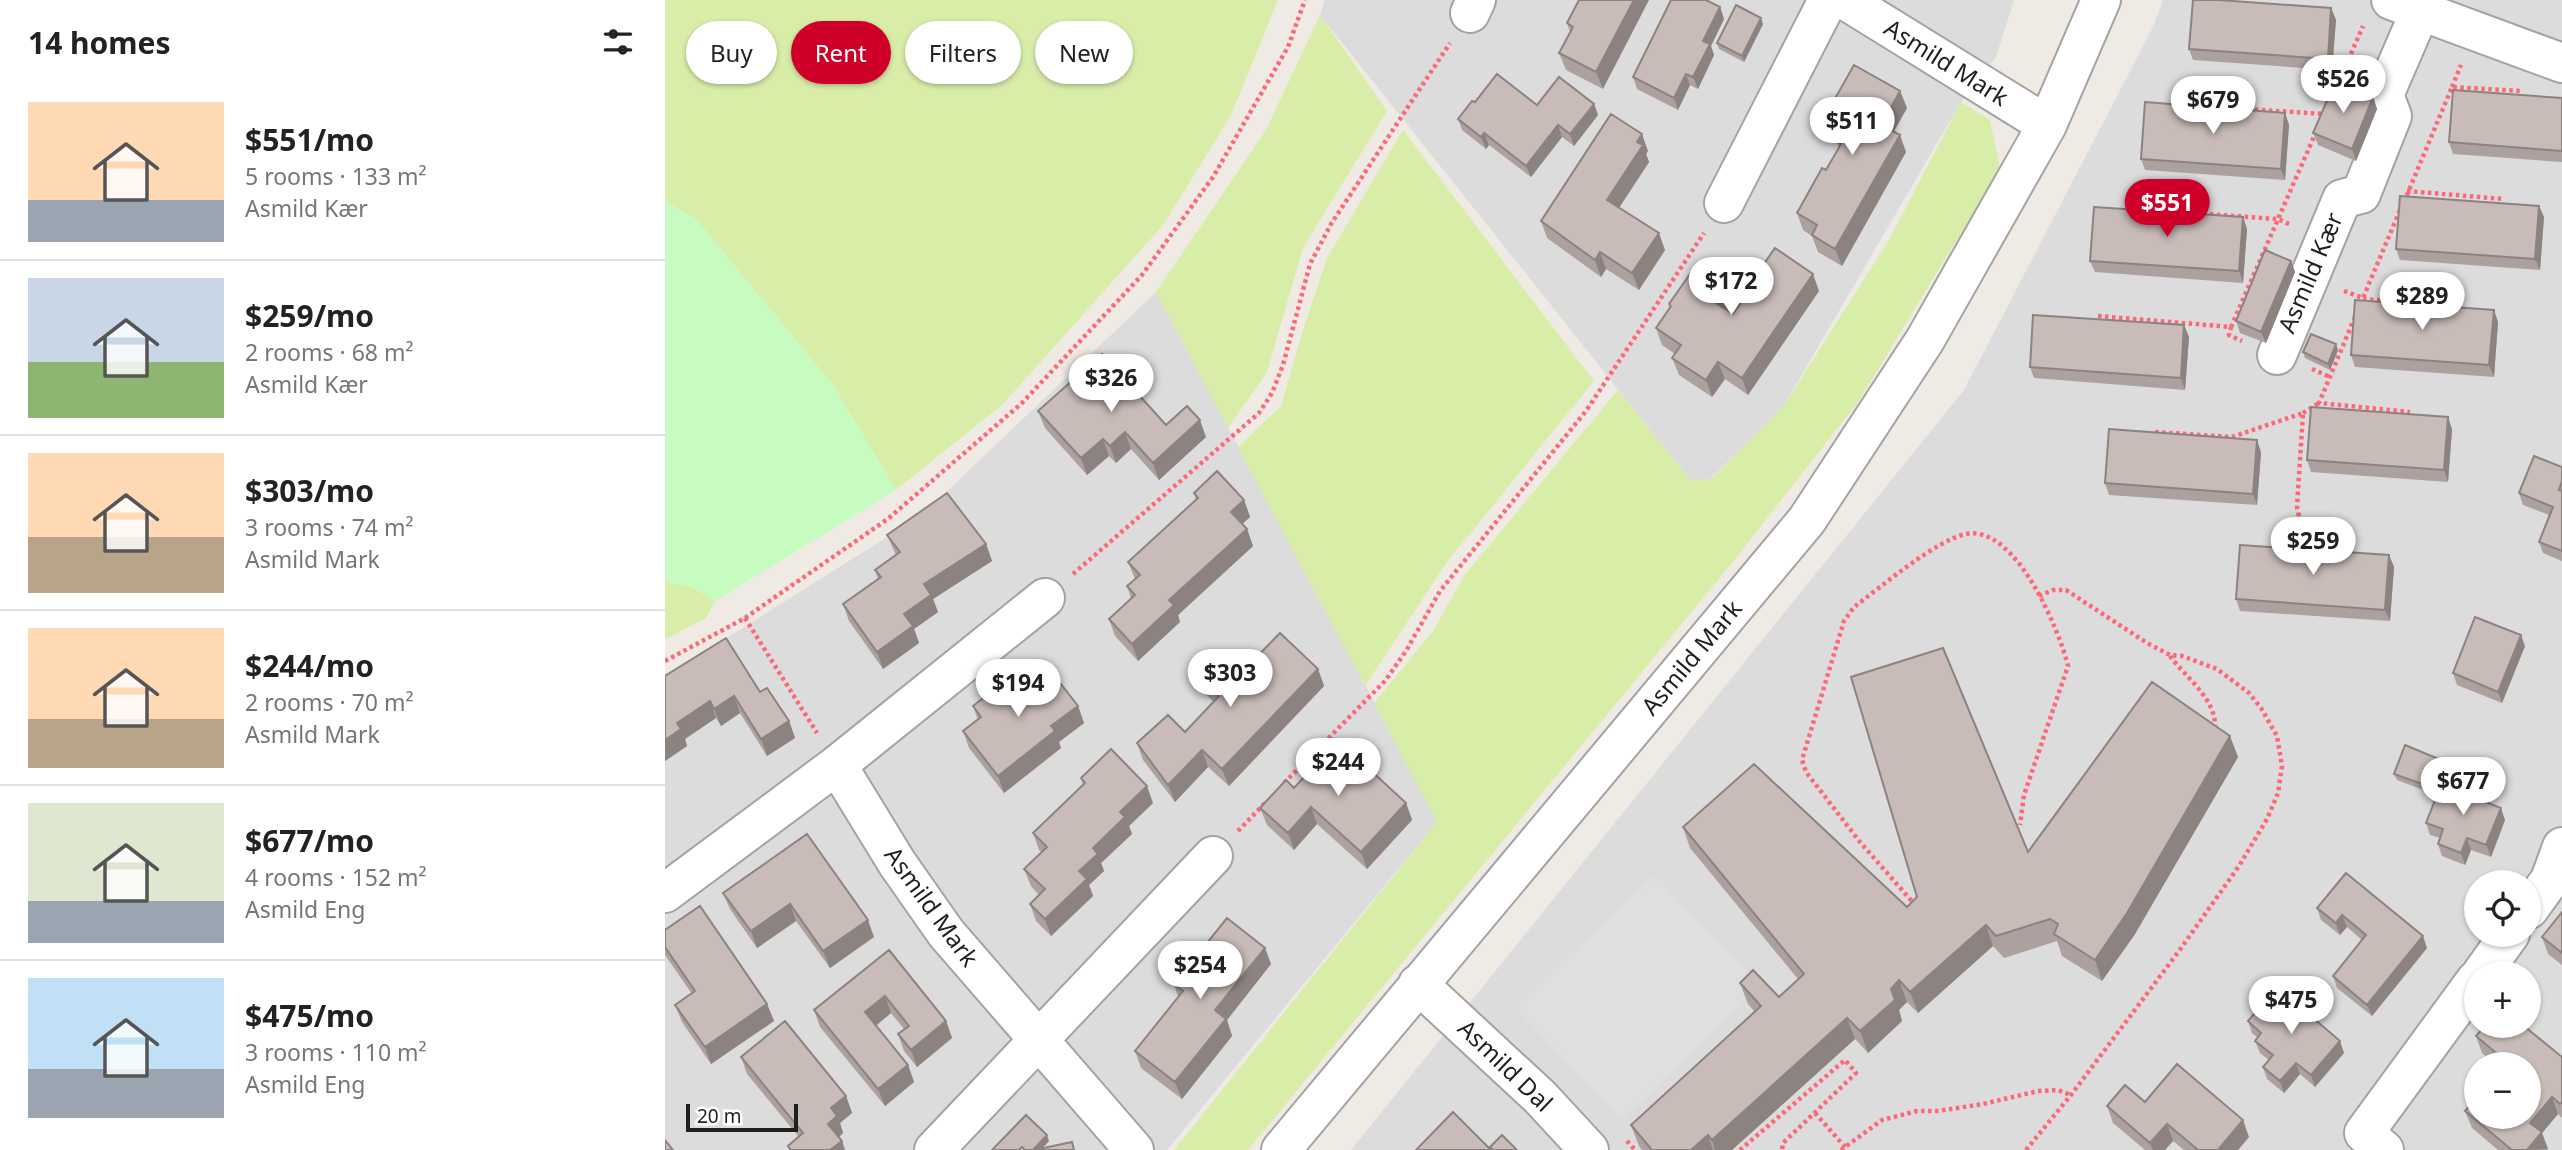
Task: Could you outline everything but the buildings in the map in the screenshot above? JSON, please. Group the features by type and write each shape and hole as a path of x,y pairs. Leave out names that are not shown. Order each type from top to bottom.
{"street":[{"path":"1724,203 1828,0"},
{"name":"Asmild Mark","path":"1845,0 2047,125"},
{"name":"Asmild Mark","path":"1281,1150 1807,520 1925,340 2047,125 2101,0"},
{"path":"2412,4 2562,63"},
{"name":"Asmild Kær","path":"2277,355 2342,198 2361,194 2392,116 2384,95 2412,4"},
{"path":"665,894 837,765 1045,598"},
{"name":"Asmild Mark","path":"837,765 897,863 946,933 1134,1150"},
{"path":"2541,892 2550,880 2562,847"},
{"path":"934,1150 1213,856"},
{"name":"Asmild Dal","path":"1419,984 1540,1097 1589,1150"},
{"path":"2384,1150 2364,1133 2464,996"}],"path":[{"path":"665,661 745,618 889,518 1022,403 1142,275 1213,177 1288,47 1305,0"},
{"path":"1045,598 1259,413 1272,393 1283,365 1310,264 1331,224 1473,6"},
{"path":"2335,89 2363,25"},
{"path":"2155,432 2231,437 2303,413 2319,403 2452,87 2526,91"},
{"path":"2330,102 2229,335 2330,377"},
{"path":"2199,106 2324,114"},
{"path":"2408,192 2503,198"},
{"path":"1280,788 1385,681 1406,651 1440,591 1585,411 1724,203"},
{"path":"2133,209 2278,219 2325,240"},
{"path":"2363,299 2453,305"},
{"path":"2098,316 2231,327"},
{"path":"2319,403 2410,412"},
{"path":"2303,413 2297,507 2306,548 2344,551"},
{"path":"1918,908 1860,842 1806,772 1802,760 1844,621 1854,607 1945,541 1967,533 1981,533 1993,538 2016,558 2039,596 2065,653 2068,666 2024,794 2020,825"},
{"path":"2039,596 2053,590 2066,590 2170,655 2216,716 2215,733"},
{"path":"745,618 837,765"},
{"path":"2026,1150 2071,1095 2179,951 2239,866 2267,819 2277,793 2282,766 2277,736 2255,700 2217,669 2182,656 2170,655"},
{"path":"1213,856 1270,797"},
{"path":"1740,1150 1845,1060 1856,1073 1783,1143 1782,1150"},
{"path":"1815,1113 1843,1148 1882,1120 1917,1111 1938,1111 1983,1104 2038,1091 2058,1090 2071,1095"}],"shaded area":[{"path":"1325,0 2014,0 1996,57 1961,102 1783,407 1710,479 1691,481 1320,15"},
{"path":"2163,0 2562,0 2562,1150 1351,1150 1964,390 2153,27"},
{"path":"1156,292 1438,821 1167,1150 665,1150 665,677 922,515"},
{"path":"1654,875 1761,986 1622,1120 1515,1008"}],"green space":[{"path":"665,0 1278,0 1231,115 1164,224 1003,404 896,490 833,385 696,219 665,201"},
{"path":"1320,15 1387,111 1303,248 1267,372 1228,428 1156,292 1266,130"},
{"path":"1961,102 1990,120 2000,169 1858,402 1736,558 1248,1150 1174,1150 1437,822 1374,703 1433,631 1464,576 1618,390 1691,481 1711,479 1783,407 1889,240"},
{"path":"1403,130 1594,381 1447,562 1365,686 1238,447 1281,406 1327,258"},
{"path":"665,201 696,219 833,385 896,490 715,601 692,587 665,582"},
{"path":"665,582 692,587 715,601 706,618 665,639"}]}
